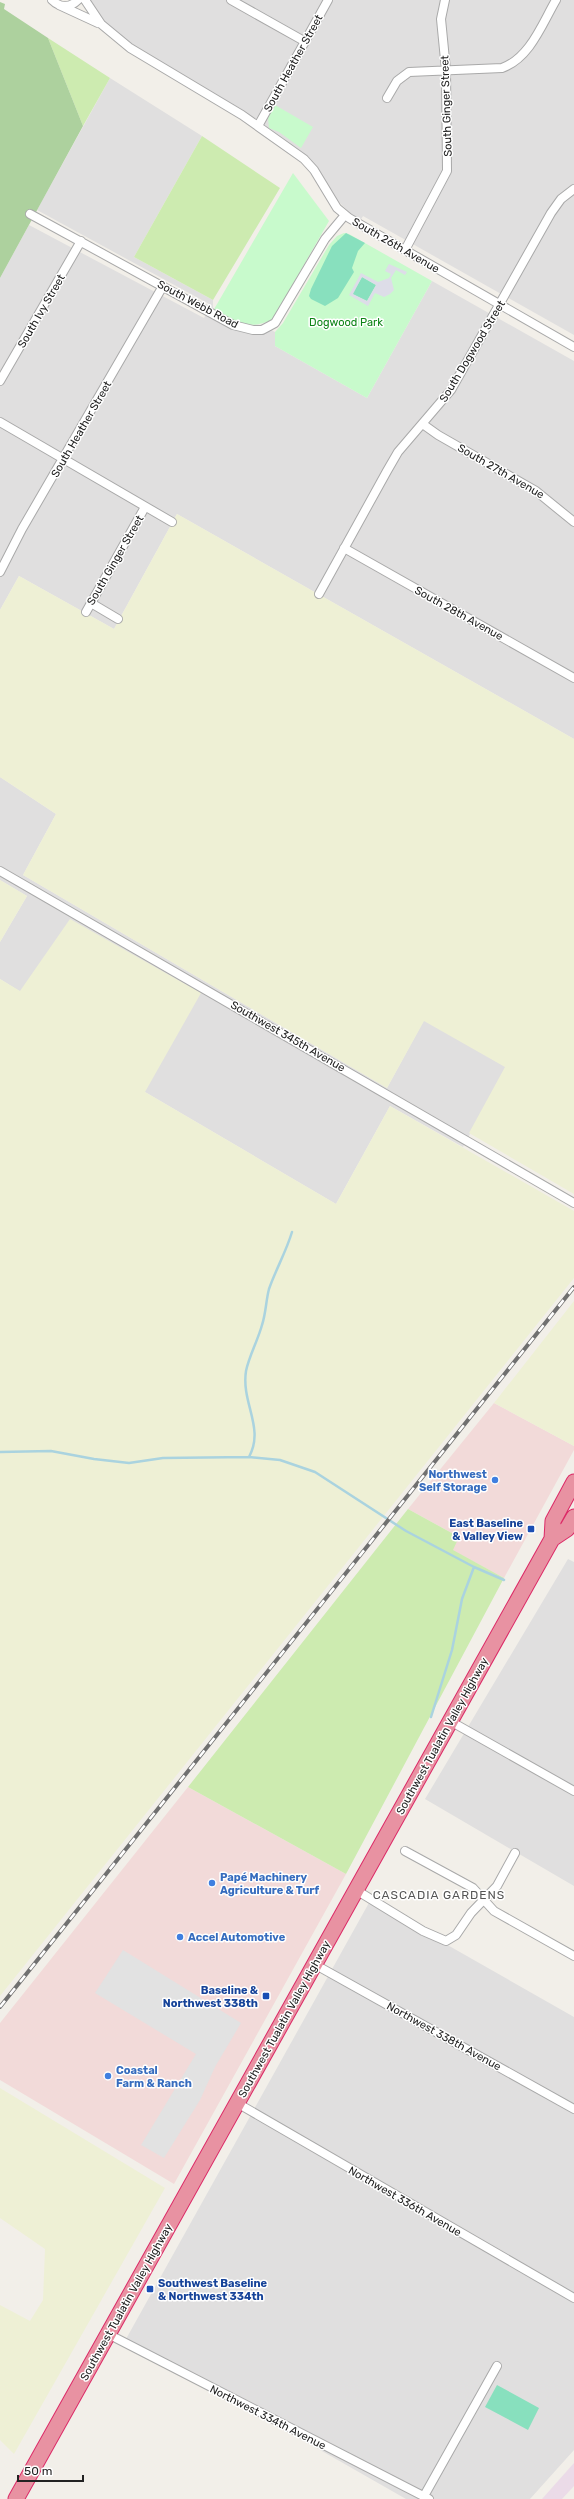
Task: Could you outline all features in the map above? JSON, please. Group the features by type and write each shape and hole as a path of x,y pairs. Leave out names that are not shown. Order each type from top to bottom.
{"highway":[{"path":"552,1539 553,1521 574,1482"},
{"path":"552,1539 567,1529 574,1517"},
{"name":"Southwest Tualatin Valley Highway","path":"16,2499 552,1539"}],"street":[{"path":"56,2 68,6 78,0"},
{"name":"South 26th Avenue","path":"85,0 100,24"},
{"path":"231,0 304,41"},
{"name":"South Heather Street","path":"258,126 300,53 304,41 328,0"},
{"name":"South Ginger Street","path":"405,250 447,171 446,70 441,19 445,0"},
{"path":"387,98 397,81 409,72 502,68 513,64 524,55 556,0"},
{"name":"South 26th Avenue","path":"56,2 100,24 150,62 258,126 308,163 334,202 345,215 574,347"},
{"name":"South Dogwood Street","path":"319,594 398,452 424,424 451,390 556,205 574,189"},
{"name":"South Webb Road","path":"30,214 232,325 253,330 262,330 280,317 325,238 345,215"},
{"name":"South Ivy Street","path":"0,381 81,242"},
{"name":"South Heather Street","path":"0,572 8,555 163,286"},
{"path":"0,422 172,522"},
{"name":"South 27th Avenue","path":"424,424 438,435 536,491 574,522"},
{"name":"South Ginger Street","path":"86,612 145,507"},
{"name":"South 28th Avenue","path":"344,548 574,678"},
{"path":"91,603 118,619"},
{"name":"Southwest 345th Avenue","path":"0,871 574,1203"},
{"path":"450,1721 574,1791"},
{"path":"405,1850 473,1888 482,1900 494,1911 574,1956"},
{"path":"356,1890 423,1931 446,1941 456,1936 482,1900 497,1886 515,1853"},
{"name":"Northwest 338th Avenue","path":"314,1964 574,2109"},
{"name":"Northwest 336th Avenue","path":"237,2103 574,2298"},
{"name":"Northwest 334th Avenue","path":"108,2334 426,2498"},
{"path":"426,2498 497,2366"}],"shaded area":[{"path":"89,0 574,0 574,335 363,216 360,221 337,200 315,165 307,157 247,114 127,42 99,18"},
{"path":"110,78 202,136 134,257 213,300 213,311 237,323 262,325 275,332 275,346 367,398 432,281 574,361 574,739 177,514 114,629 19,576 0,610 0,278 29,225 204,318 211,305 37,210"},
{"path":"389,264 407,272 405,275 396,270 391,278 394,290 384,297 375,293 368,306 349,295 361,273 378,282 389,278 391,274 385,271","holes":["362,277 376,285 367,301 353,294"]},
{"path":"0,777 56,814 23,875 387,1088 424,1020 506,1067 463,1147 390,1106 336,1204 145,1092 19,991 0,979 0,942 27,896 0,880"},
{"name":"Northwest Self Storage","path":"494,1403 574,1446 574,1450 504,1578 452,1550 459,1537 408,1509"},
{"path":"568,1559 574,1562 574,1886 425,1799"},
{"path":"188,1787 346,1874 174,2184 0,2080 0,2023"},
{"path":"370,1901 574,2017 574,2450 530,2499 406,2499 126,2339"},
{"path":"123,1950 241,2023 215,2067 200,2100 164,2158 141,2145 196,2054 95,1993"},
{"path":"574,2463 574,2486 562,2499 542,2499"}],"green space":[{"path":"0,2 5,4 4,9 48,38 83,126 0,278"},
{"path":"48,38 110,78 83,126"},
{"path":"275,105 313,127 301,148 279,132 269,128 268,118"},
{"path":"202,136 280,188 213,300 134,257"},
{"name":"Dogwood Park","path":"293,173 329,221 273,319 265,323 250,325 236,322 213,311"},
{"name":"Dogwood Park","path":"344,233 349,234 432,281 367,398 275,346 275,332 283,323 329,245 337,236"},
{"path":"346,233 365,243 358,251 352,268 354,272 338,298 325,306 311,299 309,296 311,289 332,246"},
{"path":"362,277 376,285 367,301 352,294"},
{"path":"177,514 574,739 574,1194 469,1133 505,1067 424,1021 387,1088 23,875 56,814 0,777 0,610 19,576 114,629"},
{"path":"0,880 27,896 0,942"},
{"path":"70,919 201,993 145,1092 336,1204 390,1106 574,1211 574,1278 0,1996 0,979 20,991"},
{"path":"574,1301 574,1446 494,1403"},
{"path":"408,1509 459,1537 453,1550 504,1578 346,1874 188,1787"},
{"path":"0,2088 165,2188 14,2454 0,2440 0,2305 30,2321 43,2300 45,2249 0,2218"},
{"path":"497,2385 539,2408 528,2430 485,2407"}],"waterway":[{"path":"249,1457 255,1436 245,1383 246,1371 263,1320 269,1289 292,1232"},
{"path":"0,1452 51,1451 94,1459 129,1463 163,1458 249,1457 280,1460 315,1472 406,1531 474,1567 504,1580"},
{"path":"431,1717 452,1650 462,1599 474,1567"}],"railway":[{"path":"0,2007 574,1287"}],"place":[{"name":"Northwest Self Storage","path":"495,1480"},
{"name":"East Baseline & Valley View","path":"531,1529"},
{"name":"Papé Machinery Agriculture & Turf","path":"212,1883"},
{"name":"Accel Automotive","path":"180,1937"},
{"name":"Baseline & Northwest 338th","path":"266,1996"},
{"name":"Coastal Farm & Ranch","path":"108,2076"},
{"name":"Southwest Baseline & Northwest 334th","path":"150,2289"}],"district":[{"name":"CASCADIA GARDENS","path":"439,1895"}]}
